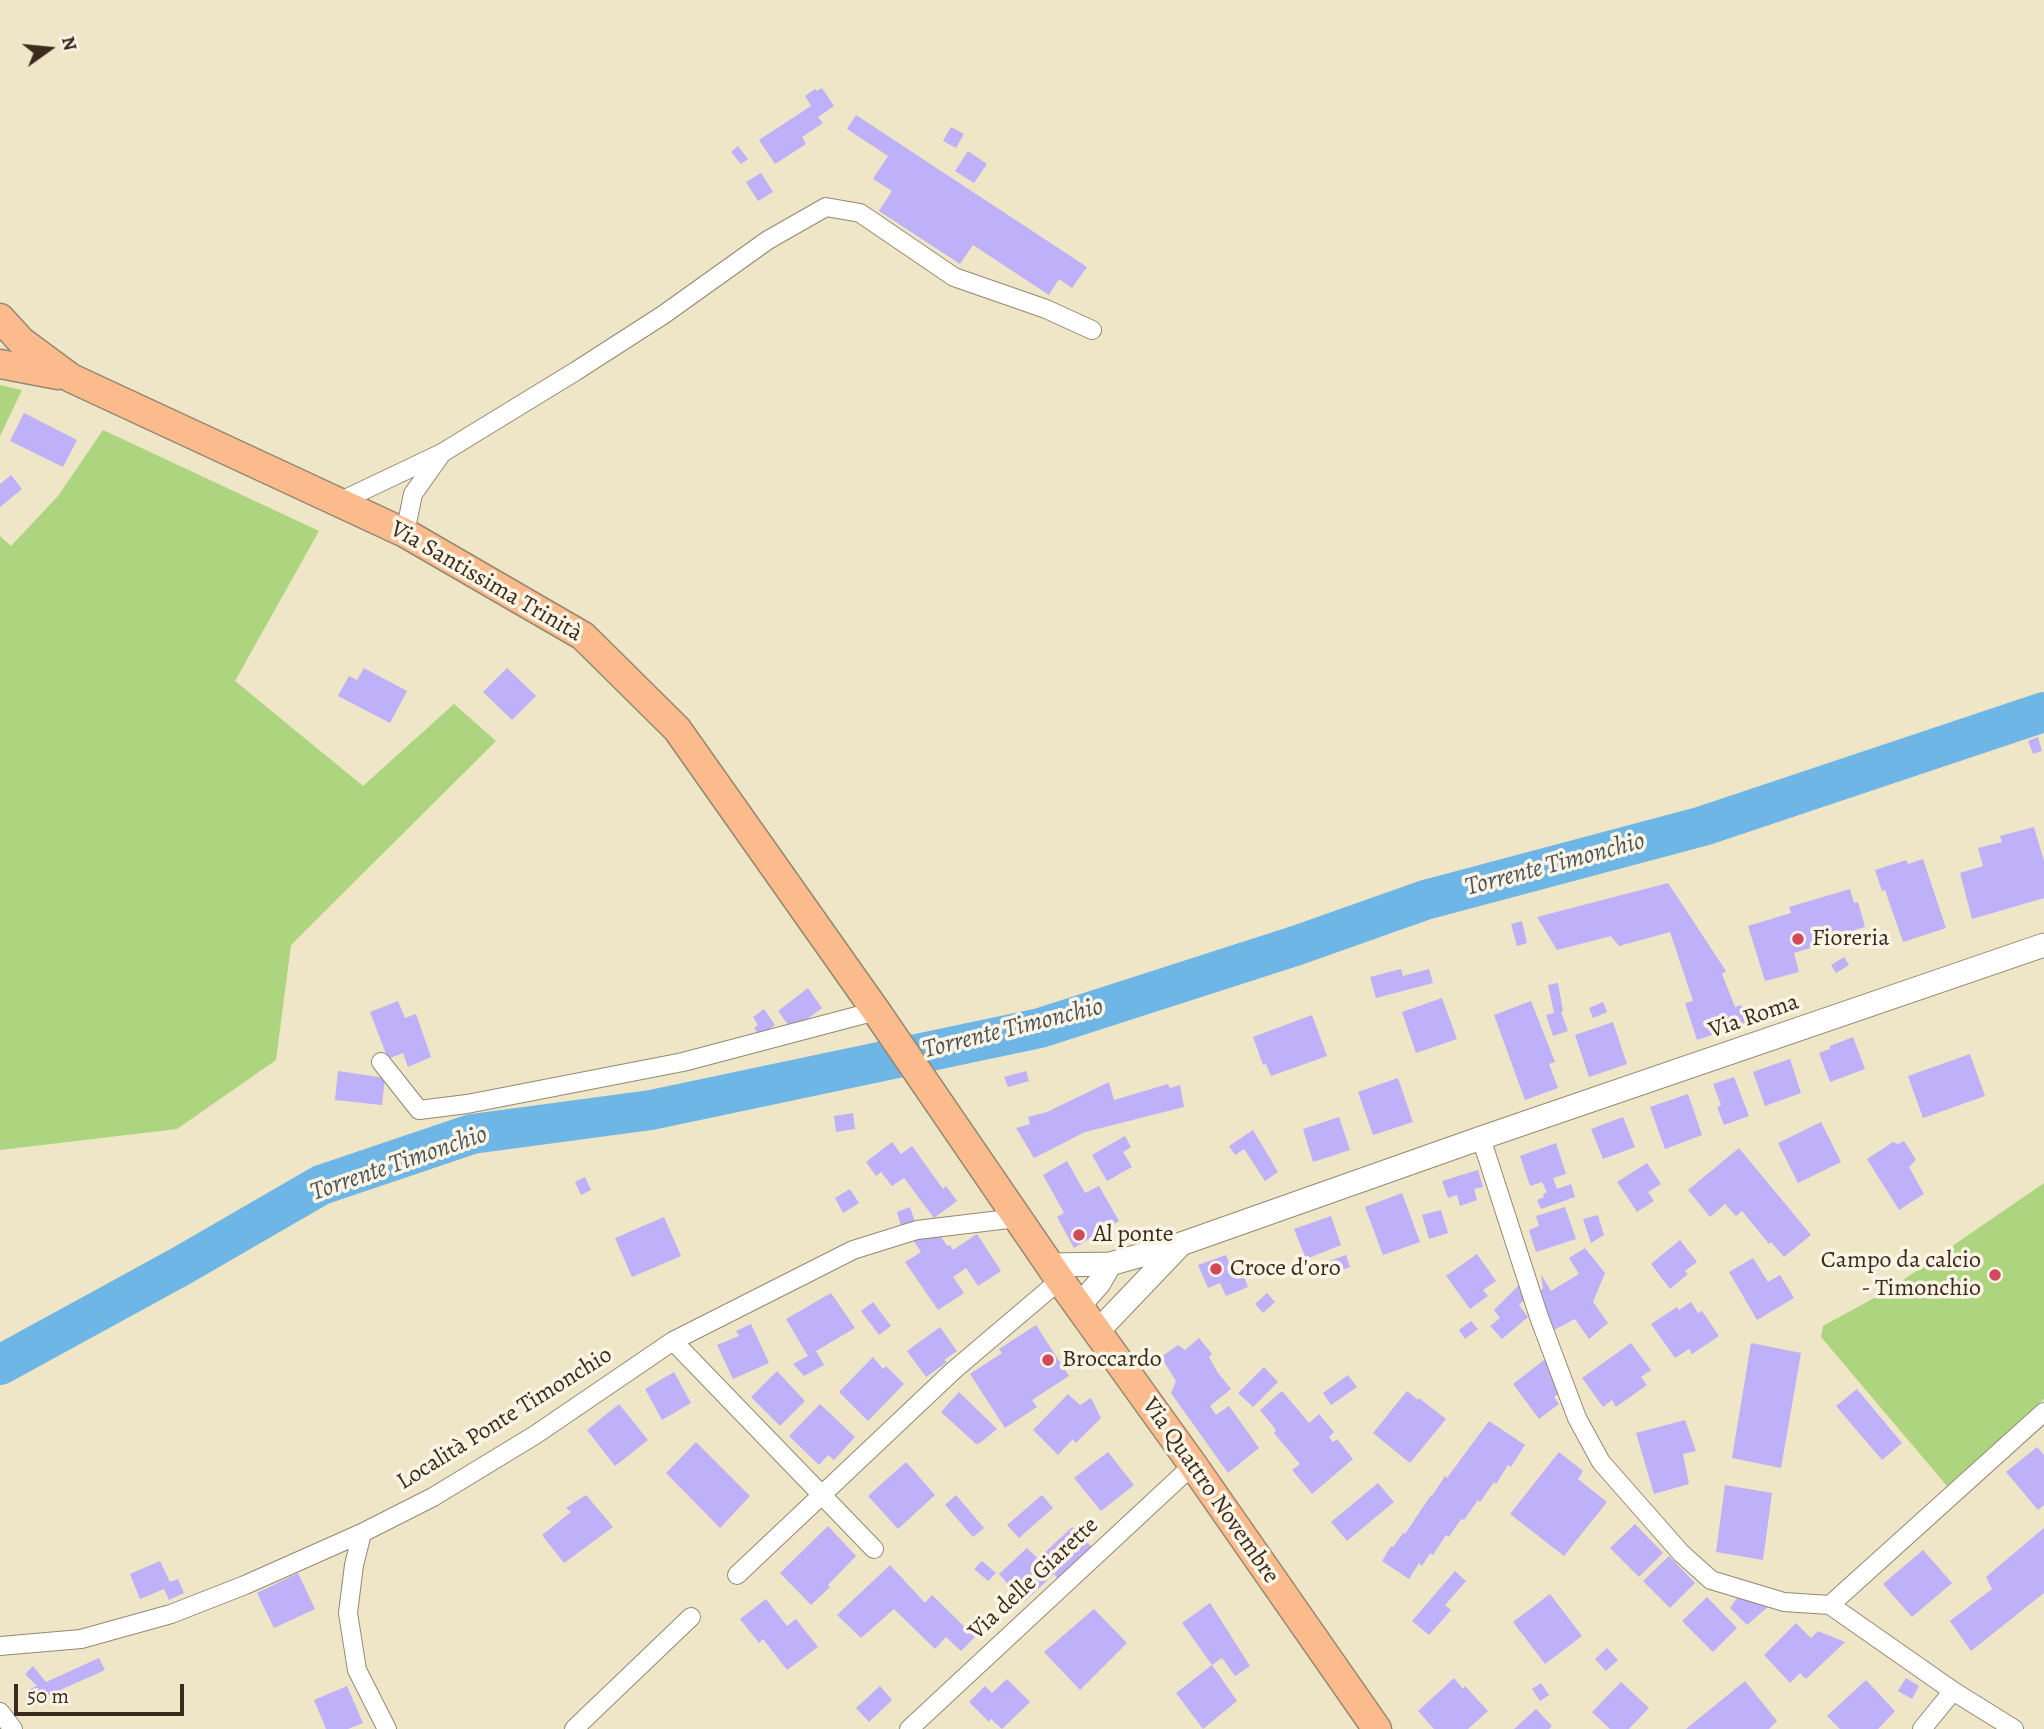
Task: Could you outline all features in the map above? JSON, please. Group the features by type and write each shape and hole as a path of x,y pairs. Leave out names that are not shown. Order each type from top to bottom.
{"main road":[{"name":"Via Santissima Trinità","path":"0,318 21,341 71,378 405,533 583,636 677,729 947,1115"},
{"name":"Via Santissima Trinità","path":"0,363 71,378"},
{"name":"Via Quattro Novembre","path":"947,1115 1017,1219 1377,1729"}],"street":[{"path":"339,502 442,453 663,315 768,240 826,207 860,213 954,277 1046,309 1092,330"},
{"path":"405,533 413,494 442,453"},
{"name":"Via Roma","path":"1055,1273 1110,1264 1181,1244 2044,945"},
{"path":"381,1062 419,1110 467,1104 683,1062 878,1014"},
{"path":"1481,1138 1539,1317 1577,1418 1601,1462 1635,1502 1681,1553 1711,1580 1784,1602 1830,1605 1953,1691 2014,1729"},
{"name":"Località Ponte Timonchio","path":"0,1646 80,1639 172,1614 245,1585 362,1533 433,1497 535,1435 673,1342 853,1250 917,1230 1017,1219"},
{"name":"Via Roma","path":"1097,1332 1181,1244"},
{"path":"1079,1306 1099,1283 1110,1264"},
{"path":"737,1575 1055,1273"},
{"path":"673,1342 874,1549"},
{"path":"1830,1605 2044,1412"},
{"name":"Via delle Giarette","path":"909,1729 1193,1465"},
{"path":"362,1533 354,1565 348,1613 357,1670 387,1729"},
{"path":"574,1729 691,1617"},
{"path":"1922,1729 1953,1691"},
{"path":"0,1712 13,1729"}],"green space":[{"path":"0,385 22,390 0,436"},
{"path":"103,430 319,531 235,681 363,786 454,704 496,741 291,945 276,1060 177,1129 0,1150 0,536 11,546 58,496"},
{"name":"Campo da calcio - Timonchio","path":"2044,1183 2044,1399 1947,1486 1821,1337 1823,1326 1887,1291"}],"building":[{"path":"822,88 834,106 818,117 823,123 802,137 806,144 775,164 759,140 811,106 805,96"},
{"path":"856,115 1087,267 1072,288 1059,279 1049,295 973,245 960,264 879,211 892,191 873,179 888,156 847,129"},
{"path":"951,127 964,134 956,148 943,141"},
{"path":"738,146 748,159 741,164 731,152"},
{"path":"968,151 987,164 974,183 955,171"},
{"path":"761,173 773,192 758,201 746,182"},
{"path":"24,413 77,440 63,467 10,441"},
{"path":"11,475 22,489 0,507 0,484"},
{"path":"364,668 407,691 390,723 338,696 349,676 357,680"},
{"path":"507,668 536,696 512,720 483,692"},
{"path":"2038,737 2042,751 2033,754 2028,741"},
{"path":"2034,827 2044,861 2044,898 1972,919 1960,873 1983,866 1978,848 2002,842 2000,836"},
{"path":"1923,859 1946,928 1903,942 1875,870 1906,860 1908,864"},
{"path":"1668,883 1726,971 1722,974 1735,1007 1741,1005 1752,1021 1697,1040 1685,1003 1693,1001 1670,932 1619,946 1611,936 1557,950 1537,917"},
{"path":"1850,889 1854,903 1858,902 1865,927 1812,943 1813,947 1794,953 1799,972 1765,981 1748,926 1791,913 1789,907"},
{"path":"1522,921 1527,943 1517,946 1511,924"},
{"path":"1844,957 1849,965 1836,973 1831,965"},
{"path":"1401,969 1403,976 1429,969 1433,983 1376,998 1370,977"},
{"path":"1558,983 1561,1012 1568,1031 1553,1036 1546,1015 1554,1013 1548,985"},
{"path":"808,988 822,1008 792,1030 778,1011"},
{"path":"1442,998 1457,1039 1416,1053 1402,1012"},
{"path":"398,1001 405,1018 416,1014 431,1057 408,1067 403,1053 388,1059 370,1012"},
{"path":"1531,1001 1555,1062 1549,1064 1558,1088 1525,1100 1494,1015"},
{"path":"1603,1002 1607,1012 1593,1018 1589,1008"},
{"path":"764,1009 775,1025 760,1036 754,1028 758,1025 753,1017"},
{"path":"1312,1015 1327,1056 1271,1076 1266,1064 1263,1065 1253,1037"},
{"path":"1613,1022 1627,1064 1589,1077 1575,1035"},
{"path":"1853,1037 1865,1069 1830,1082 1819,1053"},
{"path":"1970,1054 1985,1096 1923,1118 1908,1076"},
{"path":"1790,1059 1801,1093 1765,1106 1753,1072"},
{"path":"338,1071 385,1078 382,1105 335,1100"},
{"path":"1026,1071 1029,1081 1008,1087 1004,1077"},
{"path":"1734,1077 1749,1116 1724,1125 1717,1107 1721,1105 1713,1084"},
{"path":"1398,1078 1413,1122 1373,1135 1358,1092"},
{"path":"1109,1082 1114,1100 1168,1084 1170,1088 1180,1085 1184,1107 1085,1132 1034,1158 1016,1128 1030,1124 1028,1117 1047,1112"},
{"path":"1688,1094 1702,1135 1665,1149 1650,1107"},
{"path":"853,1113 855,1129 836,1132 834,1116"},
{"path":"1339,1117 1350,1150 1313,1162 1303,1129"},
{"path":"1623,1117 1635,1147 1603,1159 1591,1129"},
{"path":"1821,1122 1841,1162 1798,1183 1778,1143"},
{"path":"1253,1130 1278,1172 1265,1181 1244,1149 1235,1155 1229,1146"},
{"path":"1125,1136 1131,1147 1123,1152 1132,1167 1107,1181 1092,1155"},
{"path":"1904,1141 1916,1160 1909,1167 1924,1194 1899,1210 1867,1159 1893,1142 1898,1144"},
{"path":"892,1142 901,1154 912,1146 943,1189 946,1186 957,1201 934,1218 904,1178 892,1186 881,1172 876,1176 866,1162"},
{"path":"1556,1143 1566,1174 1553,1178 1557,1189 1571,1184 1575,1197 1541,1209 1537,1200 1547,1192 1542,1182 1530,1186 1520,1156"},
{"path":"1739,1148 1811,1235 1784,1257 1771,1242 1769,1244 1742,1211 1736,1216 1725,1204 1710,1217 1688,1190"},
{"path":"1067,1161 1085,1193 1099,1186 1119,1221 1074,1248 1057,1217 1064,1213 1043,1175"},
{"path":"1647,1163 1661,1184 1648,1192 1654,1201 1637,1212 1617,1182"},
{"path":"1478,1170 1483,1187 1474,1189 1477,1200 1460,1206 1457,1195 1448,1198 1442,1181"},
{"path":"585,1177 591,1190 581,1195 575,1182"},
{"path":"850,1189 859,1203 843,1213 835,1198"},
{"path":"1402,1193 1420,1242 1383,1255 1365,1207"},
{"path":"910,1207 915,1222 901,1226 897,1212"},
{"path":"1565,1207 1576,1239 1536,1252 1529,1230 1539,1226 1536,1216"},
{"path":"1441,1210 1448,1233 1429,1239 1422,1215"},
{"path":"1598,1215 1604,1235 1591,1243 1583,1219"},
{"path":"1331,1216 1341,1245 1306,1259 1294,1229"},
{"path":"664,1217 681,1256 632,1277 615,1238"},
{"path":"977,1234 1001,1271 978,1286 966,1268 953,1277 964,1293 938,1310 905,1262 921,1252 913,1240 940,1235 953,1250"},
{"path":"1680,1240 1697,1262 1685,1271 1688,1274 1670,1289 1651,1264"},
{"path":"1585,1248 1605,1273 1593,1302 1608,1323 1589,1339 1575,1319 1552,1331 1538,1294 1543,1288 1541,1274 1551,1291 1579,1274 1569,1258"},
{"path":"1477,1254 1496,1281 1483,1290 1488,1296 1470,1309 1446,1276"},
{"path":"1226,1255 1235,1278 1243,1274 1248,1287 1226,1296 1220,1283 1208,1288 1198,1265"},
{"path":"1346,1255 1350,1267 1325,1276 1320,1264"},
{"path":"1753,1258 1768,1282 1780,1275 1794,1298 1757,1320 1729,1272"},
{"path":"1519,1285 1526,1298 1519,1305 1528,1317 1502,1339 1490,1326 1500,1318 1494,1310"},
{"path":"831,1293 855,1328 816,1351 824,1365 804,1376 793,1364 808,1356 786,1319"},
{"path":"1267,1293 1275,1302 1263,1313 1255,1304"},
{"path":"873,1302 891,1326 879,1335 861,1311"},
{"path":"1691,1302 1698,1313 1702,1311 1719,1336 1692,1354 1689,1349 1675,1358 1651,1324 1677,1307 1679,1310"},
{"path":"1471,1321 1478,1329 1465,1339 1459,1330"},
{"path":"751,1324 769,1363 733,1379 717,1345 739,1336 736,1331"},
{"path":"1036,1325 1069,1376 1032,1400 1037,1407 1005,1428 970,1374 1002,1353 999,1349"},
{"path":"940,1327 957,1351 926,1377 907,1351"},
{"path":"1199,1338 1212,1354 1209,1357 1218,1373 1231,1389 1210,1406 1216,1415 1229,1406 1259,1448 1228,1473 1171,1393 1176,1381 1161,1357 1178,1345 1185,1350"},
{"path":"1631,1343 1651,1370 1641,1377 1647,1385 1616,1407 1612,1400 1603,1407 1582,1378"},
{"path":"1751,1343 1801,1353 1781,1468 1732,1458"},
{"path":"873,1357 883,1369 886,1366 904,1384 868,1421 839,1392"},
{"path":"1544,1360 1556,1377 1553,1380 1562,1391 1554,1397 1559,1404 1539,1419 1513,1384"},
{"path":"1264,1367 1278,1382 1253,1407 1238,1393"},
{"path":"777,1371 805,1401 780,1426 751,1397"},
{"path":"674,1372 691,1403 662,1420 645,1389"},
{"path":"1348,1375 1357,1387 1331,1405 1323,1393"},
{"path":"1857,1389 1902,1443 1882,1460 1836,1406"},
{"path":"1282,1391 1309,1423 1319,1414 1334,1432 1329,1437 1333,1442 1337,1439 1353,1459 1312,1494 1292,1470 1300,1464 1274,1433 1276,1430 1260,1410"},
{"path":"1407,1391 1446,1419 1410,1463 1373,1433"},
{"path":"959,1392 997,1429 980,1443 976,1444 941,1412"},
{"path":"1068,1394 1080,1405 1091,1398 1101,1418 1076,1443 1073,1439 1058,1455 1033,1430"},
{"path":"619,1404 648,1440 615,1466 587,1430"},
{"path":"820,1404 855,1437 834,1460 828,1455 819,1465 789,1436"},
{"path":"1685,1420 1696,1451 1683,1454 1689,1484 1654,1494 1636,1433"},
{"path":"1489,1421 1525,1445 1511,1467 1508,1465 1496,1484 1494,1482 1464,1520 1461,1519 1449,1537 1446,1535 1433,1555 1430,1553 1422,1566 1419,1563 1409,1579 1382,1561"},
{"path":"696,1442 750,1496 720,1528 666,1473"},
{"path":"2037,1447 2044,1455 2044,1505 2038,1510 2006,1472"},
{"path":"1108,1452 1134,1485 1101,1511 1074,1478"},
{"path":"1559,1452 1583,1471 1578,1479 1607,1502 1564,1556 1510,1514"},
{"path":"906,1462 935,1495 898,1529 868,1496"},
{"path":"1378,1483 1394,1502 1347,1541 1331,1522"},
{"path":"1725,1485 1772,1493 1763,1560 1716,1552"},
{"path":"586,1495 613,1527 564,1563 542,1535 571,1512 566,1508"},
{"path":"956,1495 984,1528 973,1537 945,1505"},
{"path":"1042,1495 1053,1508 1019,1538 1007,1525"},
{"path":"1635,1524 1663,1553 1639,1577 1610,1548"},
{"path":"828,1526 856,1556 811,1605 780,1573"},
{"path":"1072,1527 1093,1548 1059,1580 1054,1574 1024,1602 999,1574 1027,1548 1038,1559"},
{"path":"2044,1528 2044,1593 1971,1651 1950,1621 1992,1589 1986,1577"},
{"path":"1923,1550 1952,1583 1912,1617 1883,1584"},
{"path":"1669,1556 1695,1583 1670,1608 1643,1581"},
{"path":"160,1561 170,1582 178,1579 184,1593 169,1600 164,1589 140,1599 130,1574"},
{"path":"982,1561 996,1573 988,1581 974,1569"},
{"path":"890,1565 925,1603 932,1595 975,1637 961,1651 946,1637 935,1649 894,1609 861,1638 837,1615"},
{"path":"1455,1571 1466,1581 1445,1605 1451,1610 1429,1635 1412,1621"},
{"path":"298,1573 315,1609 274,1628 257,1593"},
{"path":"1550,1594 1582,1636 1545,1664 1513,1622"},
{"path":"1739,1595 1769,1606 1747,1625 1730,1608"},
{"path":"1707,1597 1737,1628 1713,1652 1682,1621"},
{"path":"766,1599 787,1626 796,1619 818,1647 787,1670 763,1639 759,1643 740,1619"},
{"path":"1210,1603 1250,1666 1235,1676 1222,1658 1212,1665 1182,1623"},
{"path":"1094,1609 1127,1643 1080,1690 1044,1652"},
{"path":"1796,1623 1811,1638 1818,1631 1845,1642 1806,1679 1800,1673 1790,1683 1764,1655"},
{"path":"1607,1648 1618,1660 1606,1671 1595,1659"},
{"path":"99,1658 105,1670 33,1702 28,1690 37,1686 25,1674 33,1666 46,1682"},
{"path":"1212,1665 1237,1701 1203,1729 1176,1693"},
{"path":"1454,1678 1488,1711 1468,1729 1434,1729 1418,1711"},
{"path":"1906,1678 1919,1686 1912,1699 1898,1691"},
{"path":"1007,1679 1030,1702 1002,1729 991,1719 989,1722 969,1702 985,1686 992,1693"},
{"path":"1866,1680 1895,1711 1878,1729 1840,1729 1827,1716"},
{"path":"1745,1681 1777,1721 1769,1729 1686,1729"},
{"path":"1621,1682 1649,1708 1629,1729 1610,1729 1592,1712"},
{"path":"1541,1683 1549,1695 1540,1701 1532,1689"},
{"path":"347,1686 363,1723 348,1729 326,1729 314,1700"},
{"path":"880,1686 892,1700 869,1722 856,1708"},
{"path":"1536,1709 1552,1726 1549,1729 1514,1729"}],"waterway":[{"name":"Torrente Timonchio","path":"0,1365 181,1266 321,1185 472,1134 651,1110 1040,1028 1298,945 1425,900 1703,826 2044,712"}],"place":[{"name":"Fioreria","path":"1798,939"},
{"name":"Al ponte","path":"1079,1235"},
{"name":"Croce d'oro","path":"1216,1269"},
{"name":"Campo da calcio - Timonchio","path":"1995,1275"},
{"name":"Broccardo","path":"1048,1360"}]}
